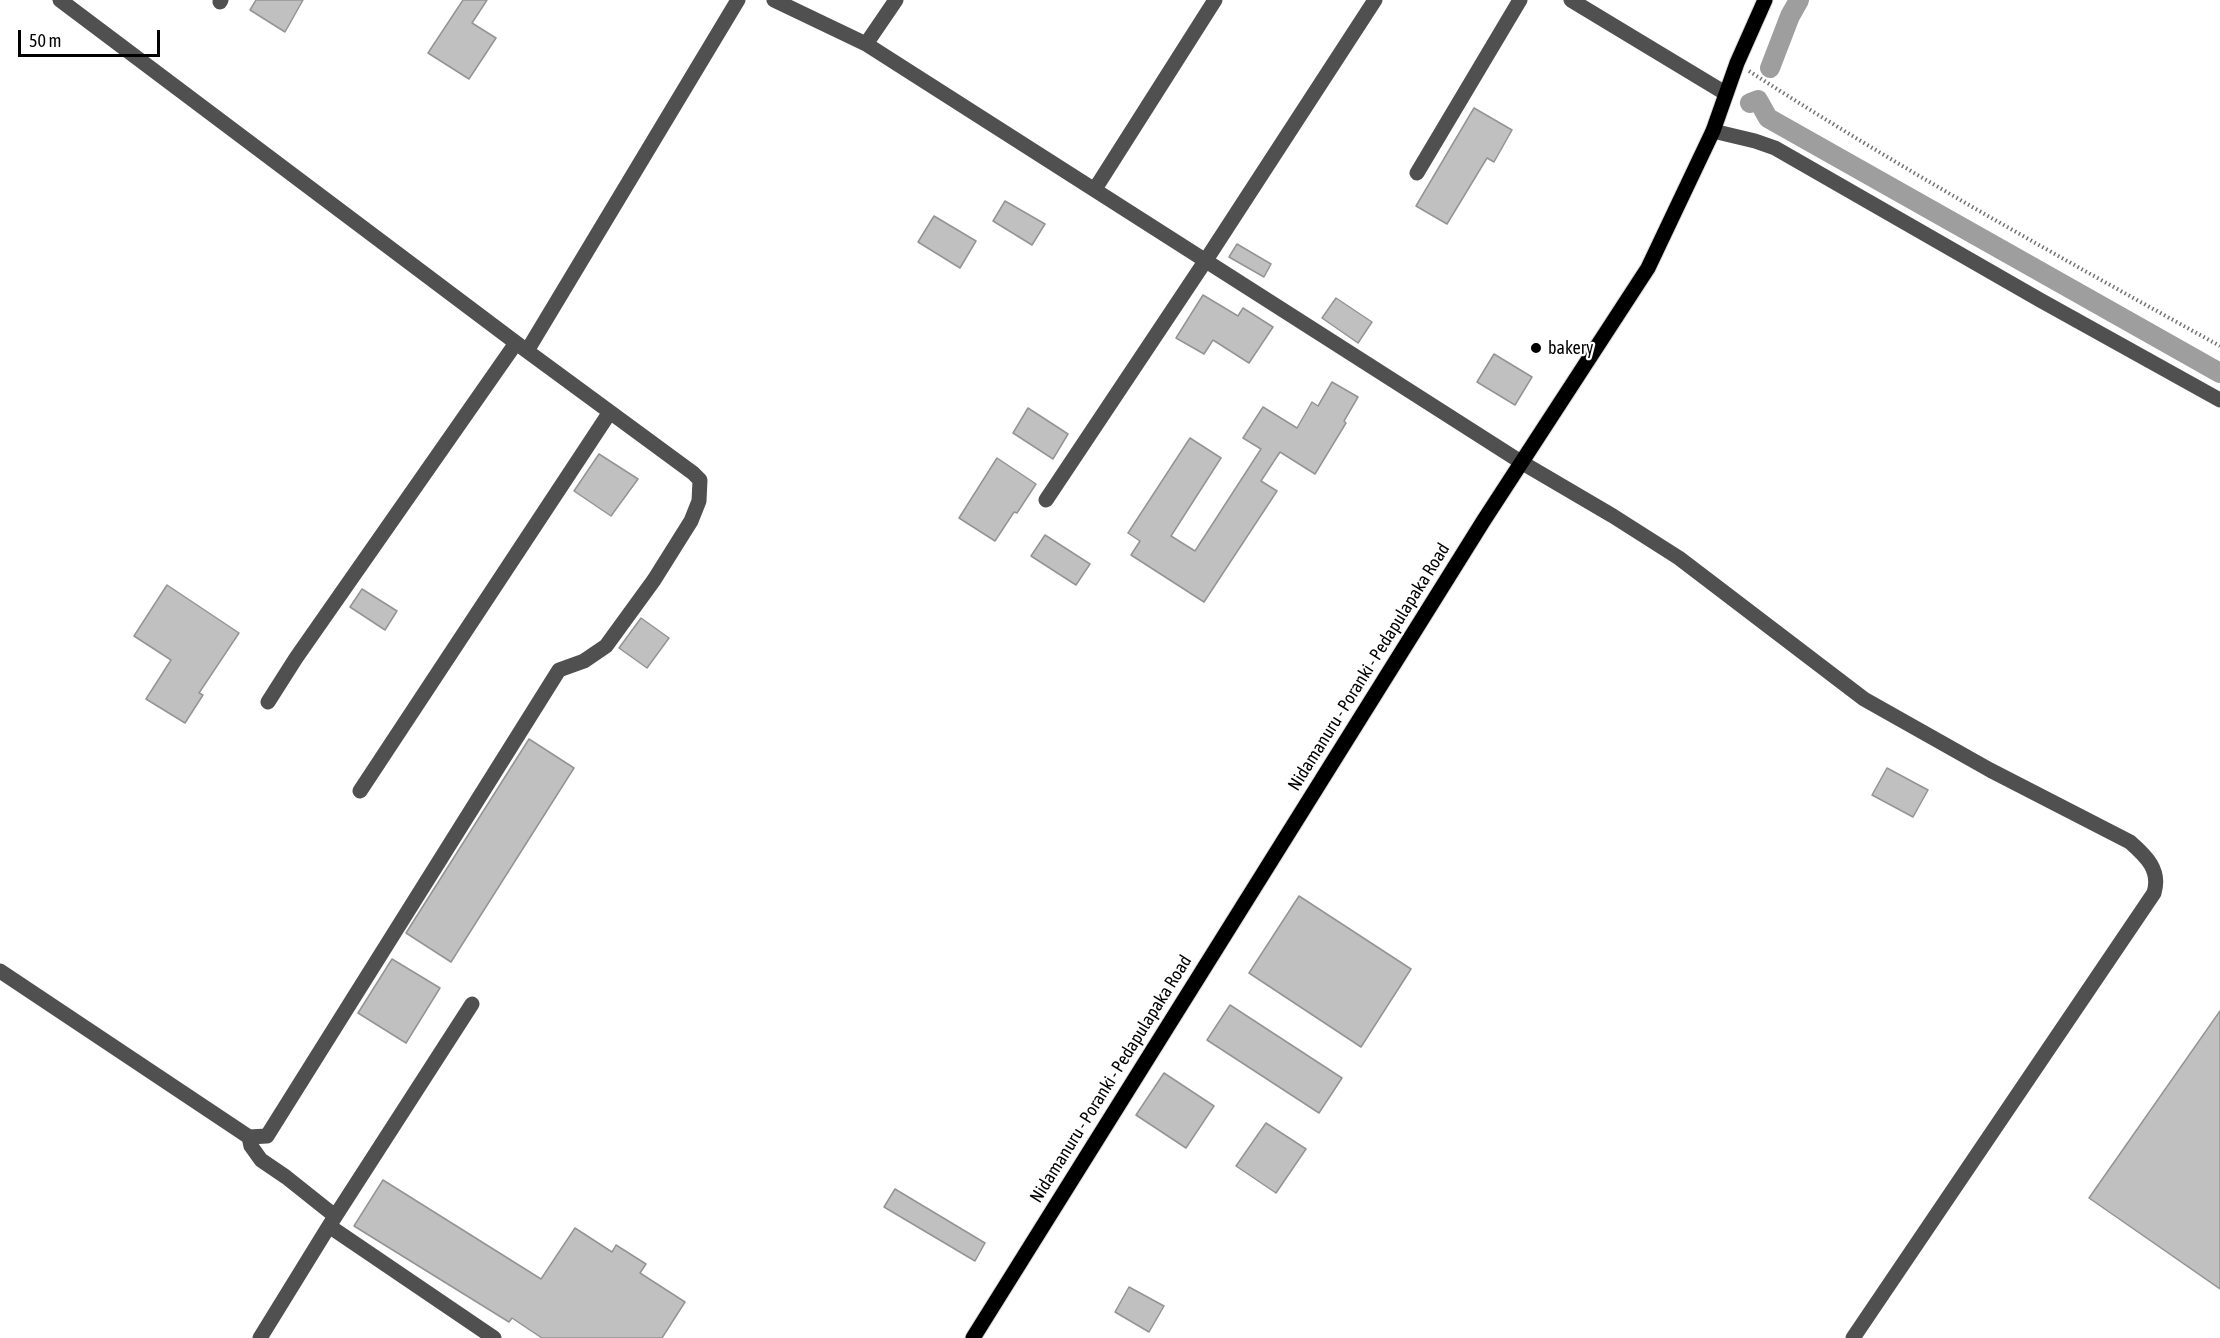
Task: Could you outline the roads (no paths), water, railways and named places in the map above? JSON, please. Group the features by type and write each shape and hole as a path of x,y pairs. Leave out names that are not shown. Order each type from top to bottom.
{"main road":[{"name":"Nidamanuru - Poranki - Pedapulapaka Road","path":"973,1338 1521,462 1648,268 1713,130 1737,63 1765,0"}],"street":[{"path":"0,971 249,1137 267,1136 559,670 584,662 606,646 654,580 691,521 699,501 700,480 60,0"},
{"path":"268,702 296,658 521,347 738,0"},
{"path":"774,0 866,44 1521,462 1679,558 1864,699 1990,770 2130,842 2145,855 2154,869 2157,881 2154,893 1853,1338"},
{"path":"866,44 896,0"},
{"path":"1095,189 1215,0"},
{"path":"1046,500 1375,0"},
{"path":"1417,173 1520,0"},
{"path":"1571,0 1725,93"},
{"path":"1713,130 1775,148 2220,400"},
{"path":"360,791 610,412"},
{"path":"260,1338 332,1221 472,1004"},
{"path":"249,1137 250,1146 261,1160 286,1177 332,1221 494,1338"}],"waterway":[{"path":"1770,68 1790,16 1799,0"},
{"path":"1750,103 1758,100 1768,118 2220,373"}],"place":[{"name":"bakery","path":"1536,348"}]}
